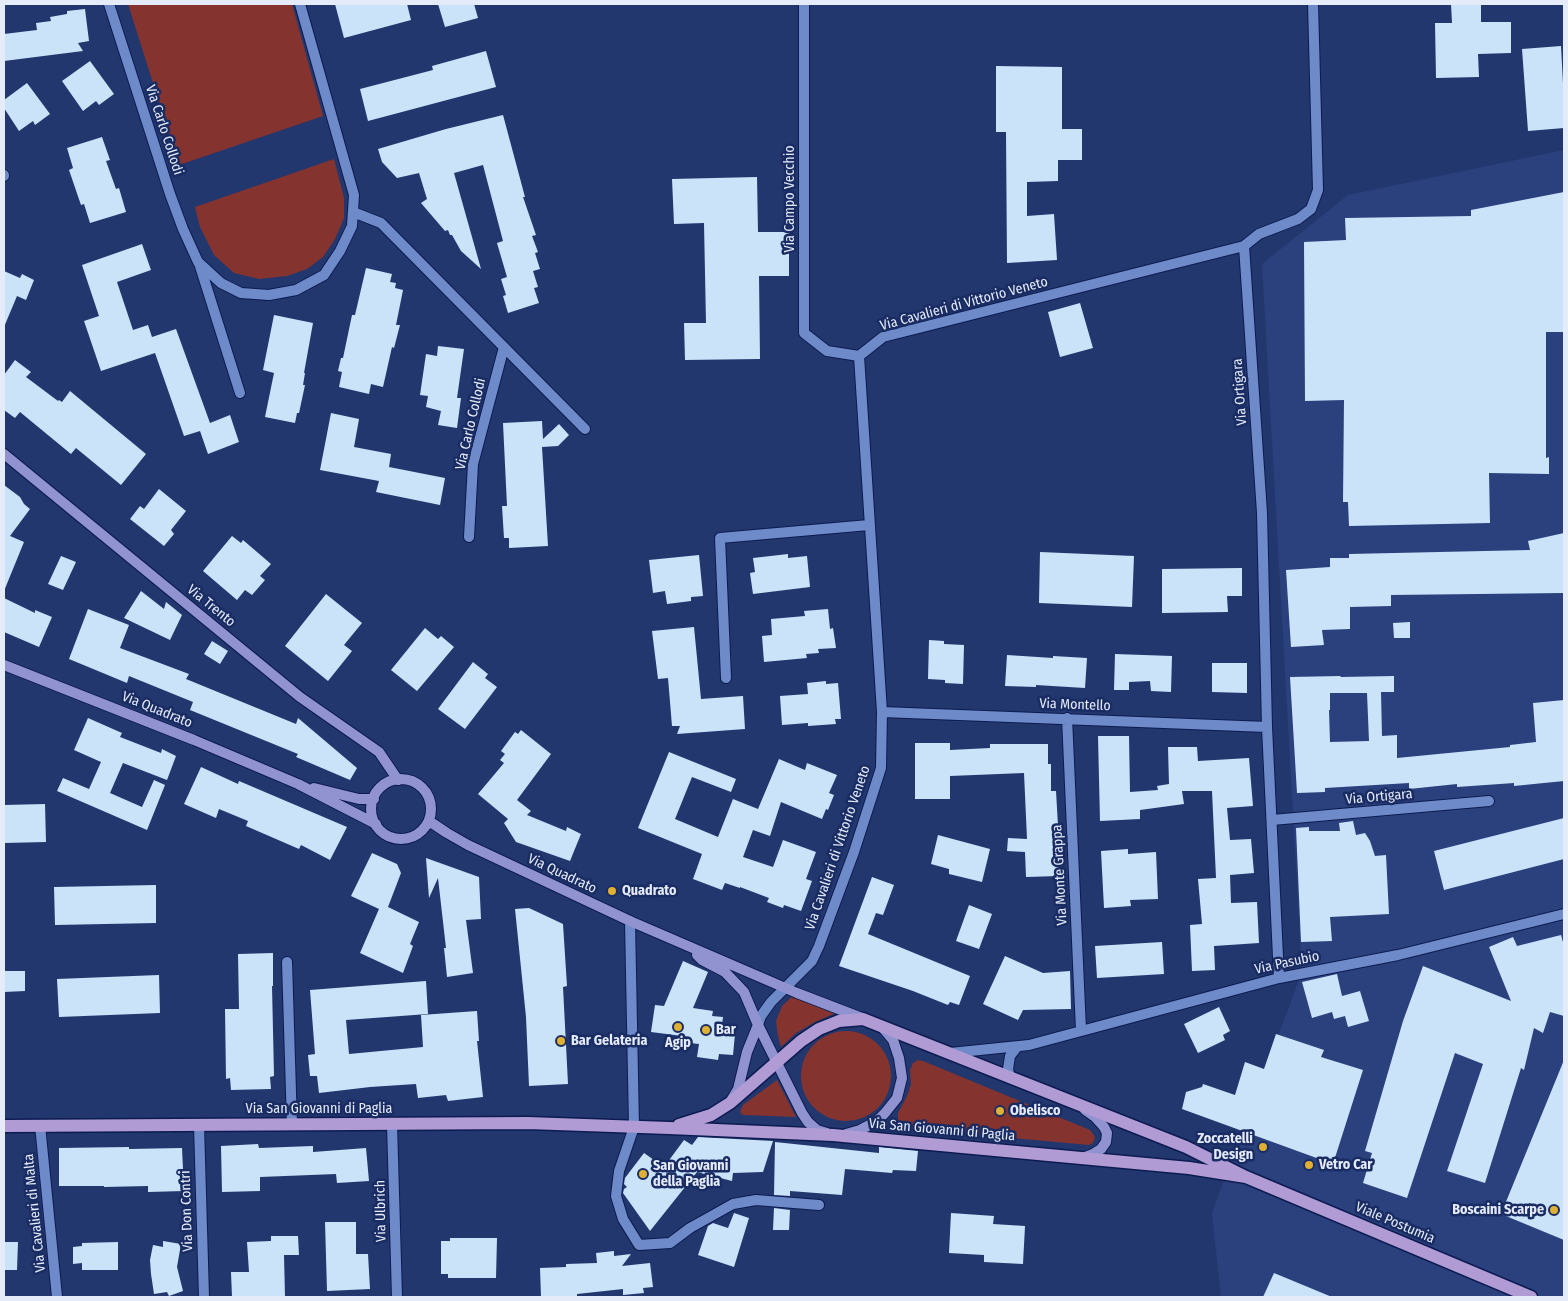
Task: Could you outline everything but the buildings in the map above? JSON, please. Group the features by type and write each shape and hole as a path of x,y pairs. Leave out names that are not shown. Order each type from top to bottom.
{"main road":[{"path":"669,1128 711,1115 730,1103 802,1041 818,1030 839,1021 863,1019 1186,1147 1246,1177"},
{"name":"Via San Giovanni di Paglia","path":"4,1126 528,1124 669,1128 833,1135 1189,1168 1246,1177"},
{"name":"Viale Postumia","path":"1246,1177 1531,1297"}],"street":[{"name":"Via Carlo Collodi","path":"110,4 170,194 198,262 240,393"},
{"name":"Via Carlo Collodi","path":"198,262 221,283 241,293 269,296 296,290 324,275 340,251 352,226 354,196 300,4"},
{"name":"Via Campo Vecchio","path":"804,4 804,333 827,351 859,356"},
{"path":"1244,246 1259,234 1298,219 1311,209 1318,190 1313,4"},
{"path":"353,212 381,224 585,429"},
{"name":"Via Cavalieri di Vittorio Veneto","path":"758,1025 770,1002 812,961 854,852 881,768 882,712 859,356 883,337 1244,246"},
{"name":"Via Ortigara","path":"1244,246 1262,513 1267,727 1279,978"},
{"name":"Via Carlo Collodi","path":"469,538 473,464 504,347"},
{"name":"Via Trento","path":"4,454 300,697 380,752 398,780"},
{"path":"726,678 720,538 869,525"},
{"name":"Via Quadrato","path":"4,665 194,740 298,784 376,824 382,832 390,836 399,839 417,835 429,821 468,845 630,921 863,1019"},
{"name":"Via Montello","path":"882,712 1267,727"},
{"name":"Via Monte Grappa","path":"1067,718 1081,1030"},
{"path":"376,824 372,816 372,807 377,791 383,786 398,780 408,780 418,784 425,791 430,800 429,821"},
{"name":"Via Quadrato","path":"298,784 359,799 374,799"},
{"name":"Via Ortigara","path":"1272,820 1489,801"},
{"name":"Via Pasubio","path":"946,1053 1017,1047 1279,978 1398,955 1564,914"},
{"path":"630,921 634,1127 619,1172 616,1196 623,1219 639,1244 670,1243 690,1228 733,1204 756,1200 819,1205"},
{"path":"687,946 702,960 726,972 744,992 758,1025 808,1122 817,1130 833,1135 852,1134 868,1126 885,1113 897,1098 902,1078 899,1058 893,1040 883,1028"},
{"path":"287,962 292,1125"},
{"path":"730,1103 738,1089 747,1052 758,1025"},
{"path":"1010,1078 1008,1069 1010,1056 1017,1047"},
{"path":"1077,1104 1095,1117 1107,1133 1106,1142 1101,1149 1082,1158"},
{"name":"Via Ulbrich","path":"392,1124 396,1297"},
{"name":"Via Cavalieri di Malta","path":"40,1125 57,1297"},
{"name":"Via Don Contri","path":"199,1125 204,1297"}],"shaded area":[{"path":"128,4 292,4 323,116 179,165"},
{"path":"1564,150 1564,1297 1221,1297 1212,1213 1302,972 1262,264 1348,195"},
{"path":"334,159 344,198 344,218 335,239 323,257 307,269 287,276 259,279 234,273 214,255 200,227 195,207"},
{"path":"794,995 838,1012 796,1033 781,1047 776,1021 782,1006"},
{"path":"846,1031 863,1034 878,1044 888,1059 891,1076 888,1093 878,1108 863,1118 846,1121 829,1118 814,1108 804,1093 801,1076 804,1059 814,1044 829,1034"},
{"path":"918,1060 1090,1130 1095,1137 1093,1143 1089,1145 903,1128 898,1124 898,1113 911,1084 910,1070 913,1063"},
{"path":"777,1080 796,1117 743,1115 740,1112 743,1105"}],"place":[{"name":"Quadrato","path":"612,891"},
{"name":"Agip","path":"678,1027"},
{"name":"Bar","path":"706,1030"},
{"name":"Bar Gelateria","path":"561,1041"},
{"name":"Obelisco","path":"1000,1111"},
{"name":"Zoccatelli Design","path":"1263,1147"},
{"name":"Vetro Car","path":"1309,1165"},
{"name":"San Giovanni della Paglia","path":"643,1174"},
{"name":"Boscaini Scarpe","path":"1554,1210"}]}
